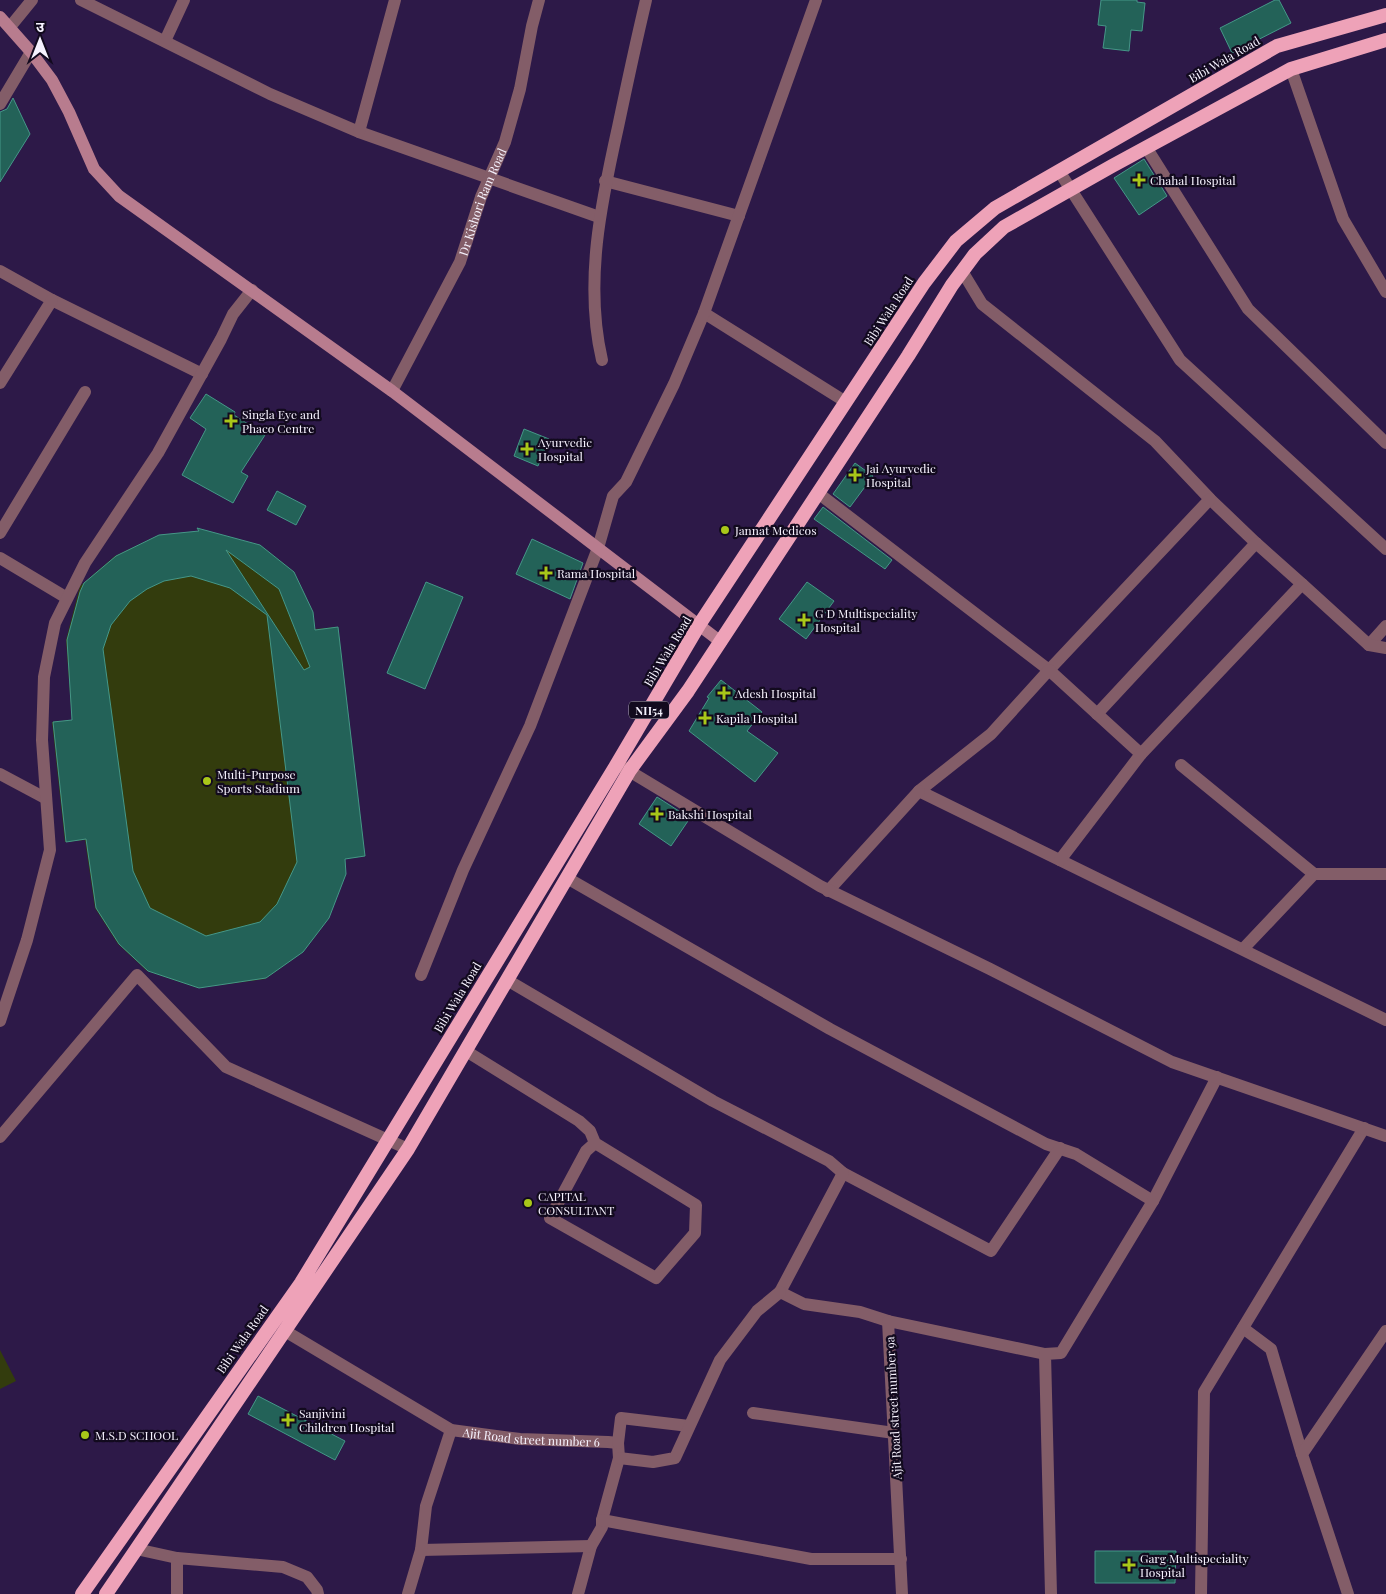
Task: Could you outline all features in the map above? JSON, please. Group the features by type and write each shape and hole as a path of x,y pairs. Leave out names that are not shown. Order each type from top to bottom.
{"highway":[{"name":"Bibi Wala Road","path":"82,1594 301,1283 387,1141 624,767 699,626 924,283 956,241 995,208 1278,46 1386,15"},
{"name":"NH54","path":"106,1594 408,1149 567,878 624,767 688,691 952,285 975,254 1004,228 1146,147 1291,68 1386,40"}],"main road":[{"path":"0,17 31,52 52,80 69,112 94,170 119,196 392,391 721,642"}],"street":[{"path":"10,27 32,0"},
{"path":"81,0 270,94 359,132 600,217"},
{"path":"165,41 184,0"},
{"path":"359,132 395,0"},
{"name":"Dr Kishori Ram Road","path":"392,391 460,262 481,196 505,142 520,90 539,0"},
{"path":"602,360 597,340 594,276 600,217 605,182 646,0"},
{"path":"421,975 462,870 530,726 598,548 612,496 626,482 674,384 704,313 816,0"},
{"path":"0,104 31,52"},
{"path":"1291,68 1343,219 1386,292"},
{"path":"1146,147 1248,310 1386,443"},
{"path":"1059,171 1180,360 1386,549"},
{"path":"605,182 739,216"},
{"path":"0,271 52,300 202,374"},
{"path":"962,271 982,304 1156,441 1210,499 1256,544 1369,645 1386,648"},
{"path":"0,1021 27,940 50,850 42,740 44,677 55,623 85,563 158,453 233,314 252,290"},
{"path":"0,383 52,300"},
{"path":"704,313 846,402"},
{"path":"0,532 85,392"},
{"path":"818,493 1049,670 1141,754"},
{"path":"828,891 919,791 991,734 1210,499"},
{"path":"1097,714 1256,544"},
{"path":"0,558 67,598"},
{"path":"1060,860 1141,754 1302,584"},
{"path":"1369,645 1386,626"},
{"path":"1180,765 1314,874 1386,874"},
{"path":"624,767 828,891 990,969 1172,1062 1386,1136"},
{"path":"0,774 45,798"},
{"path":"919,791 1386,1020"},
{"path":"1243,949 1314,874"},
{"path":"567,878 830,1029 1046,1144 1076,1154 1152,1201"},
{"path":"0,1137 137,975 226,1067 408,1149"},
{"path":"507,980 713,1101 829,1161 844,1173 991,1251 1060,1148"},
{"path":"466,1051 579,1121 590,1131 595,1143 696,1205 695,1233 656,1278 550,1218 586,1152 595,1143"},
{"path":"1051,1594 1045,1354 1061,1353 1152,1201 1217,1077"},
{"path":"1201,1594 1204,1392 1364,1128"},
{"path":"618,1458 653,1462 675,1458 720,1360 757,1311 780,1292 844,1173"},
{"path":"780,1292 804,1304 860,1312 888,1321"},
{"name":"Ajit Road street number 9a","path":"902,1594 888,1321 1045,1354"},
{"path":"1243,1328 1271,1349 1302,1454 1348,1594"},
{"name":"Ajit Road street number 6","path":"285,1331 451,1430 520,1439 618,1444 618,1458 602,1520 602,1527 591,1546 578,1594"},
{"path":"1302,1454 1386,1331"},
{"path":"753,1413 894,1433"},
{"path":"618,1444 621,1418 689,1426"},
{"path":"408,1594 421,1550 426,1506 451,1430"},
{"path":"602,1520 811,1559 900,1559"},
{"path":"421,1550 591,1546"},
{"path":"136,1549 177,1558 283,1567 307,1576 318,1590 318,1594"},
{"path":"177,1558 177,1594"}],"green space":[{"name":"Multi-Purpose Sports Stadium","path":"206,531 260,545 294,572 313,612 315,629 338,627 365,856 345,859 329,918 303,952 265,979 198,988 147,971 118,944 95,908 85,840 65,842 52,722 72,720 66,640 80,586 115,556 159,535"},
{"path":"0,1350 16,1381 0,1389"}],"building":[{"path":"1101,0 1137,0 1137,2 1145,3 1142,31 1131,30 1129,51 1103,48 1106,26 1098,25"},
{"path":"1275,0 1279,0 1291,23 1232,53 1220,28"},
{"path":"13,98 30,134 0,182 0,112 7,109"},
{"path":"1144,159 1167,196 1139,215 1114,178"},
{"path":"206,394 235,412 234,415 265,435 241,472 248,476 233,503 182,475 206,429 190,418"},
{"path":"524,429 549,439 538,466 514,456"},
{"path":"855,463 873,476 850,507 833,494"},
{"path":"277,491 306,506 296,525 267,510"},
{"path":"823,507 892,560 885,569 814,519"},
{"path":"197,528 260,545 294,572 313,612 315,630 338,627 365,856 345,859 346,874 329,918 303,952 266,978 199,988 148,971 119,944 96,908 86,839 66,842 53,722 72,720 67,640 84,583 116,556 159,535 199,531","holes":["226,550 279,589 310,667 304,670","191,576 230,588 267,615 297,862 277,904 260,922 206,936 150,908 133,871 103,649 111,625 130,601 147,589 164,581"]},
{"path":"532,539 583,563 570,599 516,574"},
{"path":"426,582 463,597 425,689 387,673"},
{"path":"807,582 834,601 806,639 779,619"},
{"path":"721,680 762,712 747,731 778,753 755,782 689,731 709,698 707,697"},
{"path":"657,797 690,818 671,846 639,824"},
{"path":"258,1396 345,1441 335,1460 248,1414"},
{"path":"1095,1551 1176,1551 1175,1583 1095,1583"}],"place":[{"name":"Chahal Hospital","path":"1139,180"},
{"name":"Singla Eye and Phaco Centre","path":"231,421"},
{"name":"Ayurvedic Hospital","path":"527,449"},
{"name":"Jai Ayurvedic Hospital","path":"855,475"},
{"name":"Jannat Medicos","path":"725,530"},
{"name":"Rama Hospital","path":"546,573"},
{"name":"G D Multispeciality Hospital","path":"804,620"},
{"name":"Adesh Hospital","path":"724,693"},
{"name":"Kapila Hospital","path":"705,718"},
{"name":"Multi-Purpose Sports Stadium","path":"207,781"},
{"name":"Bakshi Hospital","path":"657,814"},
{"name":"CAPITAL CONSULTANT","path":"528,1203"},
{"name":"Sanjivini Children Hospital","path":"288,1420"},
{"name":"M.S.D SCHOOL","path":"85,1435"},
{"name":"Garg Multispeciality Hospital","path":"1129,1565"}]}
